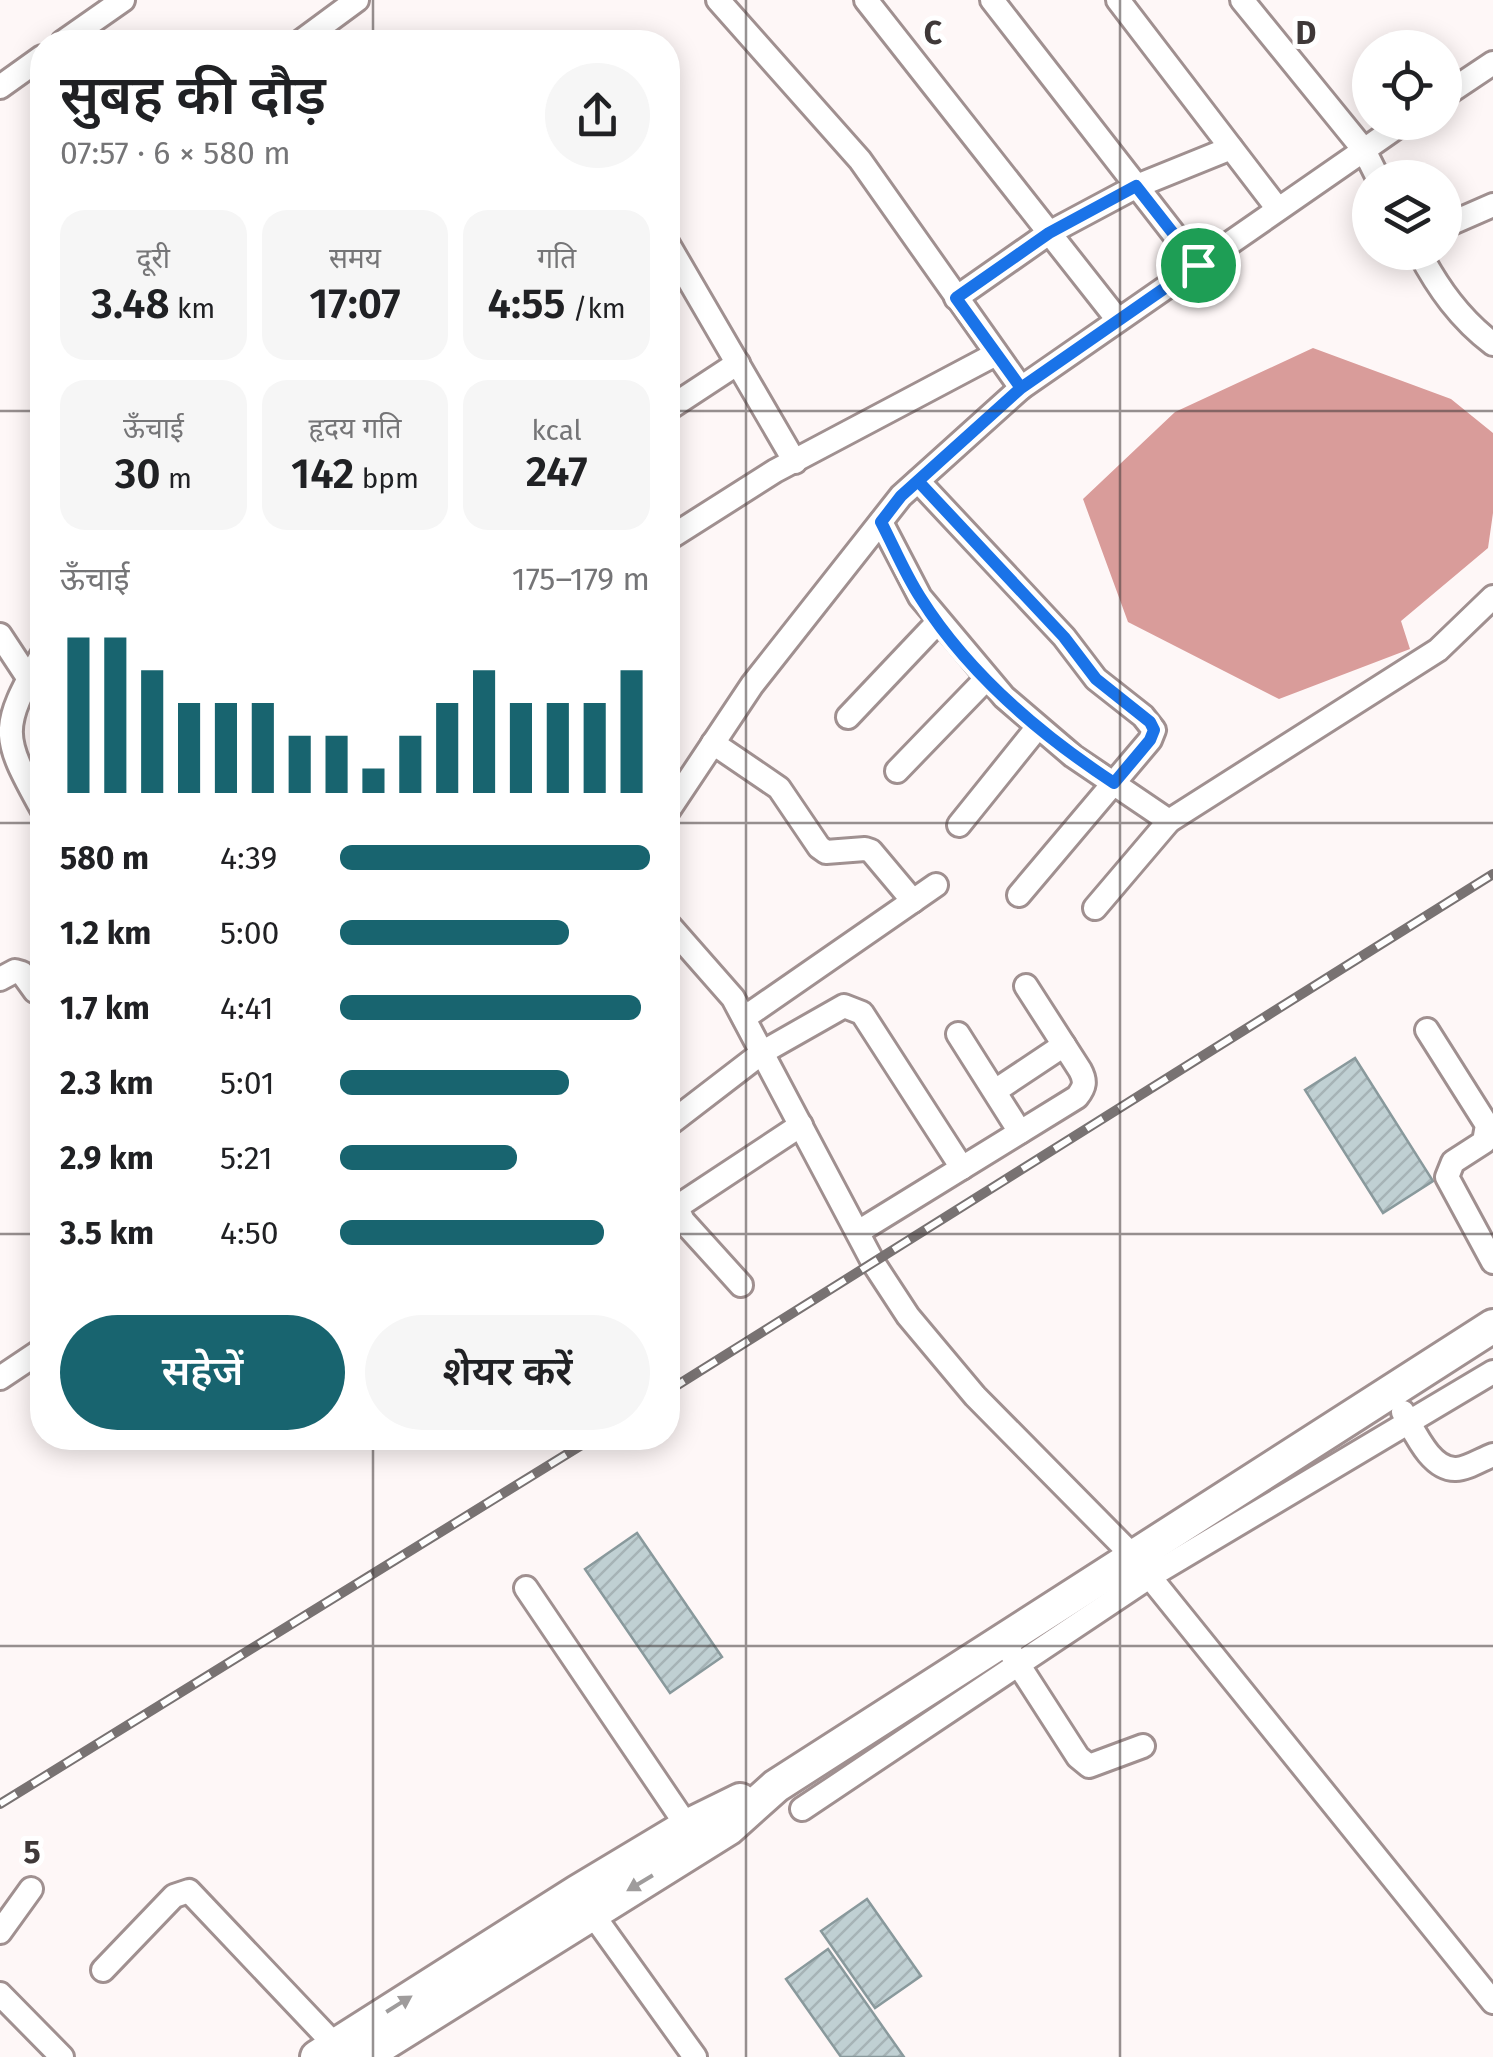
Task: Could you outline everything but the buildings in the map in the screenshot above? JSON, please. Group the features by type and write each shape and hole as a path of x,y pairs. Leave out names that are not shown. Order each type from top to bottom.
{"highway":[{"path":"338,2053 687,1826 776,1786 1011,1653 1390,1390 1493,1326"},
{"path":"338,2053 591,1912 728,1829 776,1786"}],"street":[{"path":"74,30 95,8 123,0"},
{"path":"316,30 356,0"},
{"path":"718,0 860,160 1021,388"},
{"path":"866,0 1118,320"},
{"path":"992,0 1198,265"},
{"path":"1118,0 1278,209"},
{"path":"1242,0 1369,160"},
{"path":"1462,84 1493,63"},
{"path":"0,87 30,66"},
{"path":"680,793 752,685 901,496 1021,388 1378,140"},
{"path":"956,298 1049,233 1136,186 1231,148"},
{"path":"1462,218 1493,204"},
{"path":"680,264 795,462"},
{"path":"1429,270 1437,286 1476,331 1493,344"},
{"path":"680,532 795,462 996,354"},
{"path":"680,401 738,363"},
{"path":"918,481 1064,637 1096,679 1150,722 1154,730 1150,740 1019,895"},
{"path":"881,522 920,597 987,678 1037,728 1170,821"},
{"path":"1095,908 1170,821 1438,650 1493,597"},
{"path":"848,717 938,622"},
{"path":"0,635 29,679 10,716 17,764 30,788"},
{"path":"897,770 987,678"},
{"path":"959,825 1037,728"},
{"path":"713,743 779,788 819,846 834,854 865,849 872,852 913,901"},
{"path":"744,1018 936,885"},
{"path":"680,938 733,998 858,1232 908,1316 975,1396 1141,1566 1493,2002"},
{"path":"0,979 22,973 30,987"},
{"path":"858,1232 1083,1090 1085,1079 1026,986"},
{"path":"680,1109 763,1052 844,1006 854,1008 862,1013 962,1168"},
{"path":"1427,1030 1486,1125 1484,1142 1453,1162 1447,1177 1493,1262"},
{"path":"958,1034 1020,1132"},
{"path":"995,1091 1064,1045"},
{"path":"680,1205 801,1125"},
{"path":"680,1216 741,1286"},
{"path":"0,1378 30,1358"},
{"path":"1141,1566 1409,1422 1493,1372"},
{"path":"1390,1390 1435,1461 1445,1468 1458,1470 1493,1454"},
{"path":"526,1588 687,1826"},
{"path":"802,1809 1011,1653 1078,1757 1089,1766 1142,1746"},
{"path":"0,1932 31,1889"},
{"path":"102,1970 174,1896 189,1891 338,2053"},
{"path":"591,1912 695,2057"},
{"path":"0,1994 62,2057"}],"shaded area":[{"path":"1313,348 1451,399 1493,433 1493,513 1488,548 1401,621 1410,649 1279,699 1128,622 1083,499 1175,412"}],"railway":[{"path":"680,1383 1493,874"},
{"path":"0,1804 574,1450"}],"route":[{"path":"1198,265 1021,388 901,496 881,522 920,597 1004,698 1072,756 1114,783 1150,740 1154,730 1150,722 1096,679 1064,637 918,481 1021,388 956,298 1049,233 1136,186 1198,265"}]}
